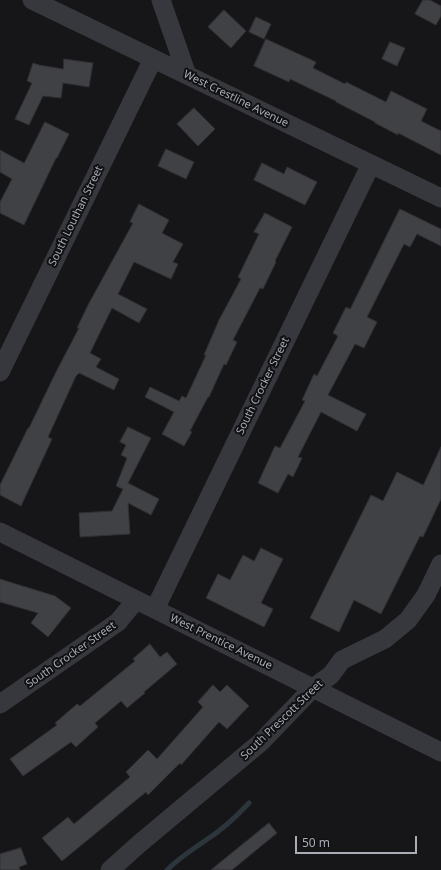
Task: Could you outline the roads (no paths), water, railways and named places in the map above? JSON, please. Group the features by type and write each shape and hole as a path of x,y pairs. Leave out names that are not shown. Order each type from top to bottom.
{"street":[{"name":"West Crestline Avenue","path":"32,0 441,198"},
{"path":"161,0 187,75"},
{"name":"South Louthan Street","path":"0,372 153,59"},
{"name":"South Crocker Street","path":"155,609 371,164"},
{"name":"West Prentice Avenue","path":"0,532 441,752"},
{"name":"South Prescott Street","path":"110,870 261,742 313,688 331,675 342,660 385,639 408,620 426,595 441,564"},
{"name":"South Crocker Street","path":"0,704 118,622 136,600"}],"waterway":[{"path":"167,870 223,828 249,803"}]}
